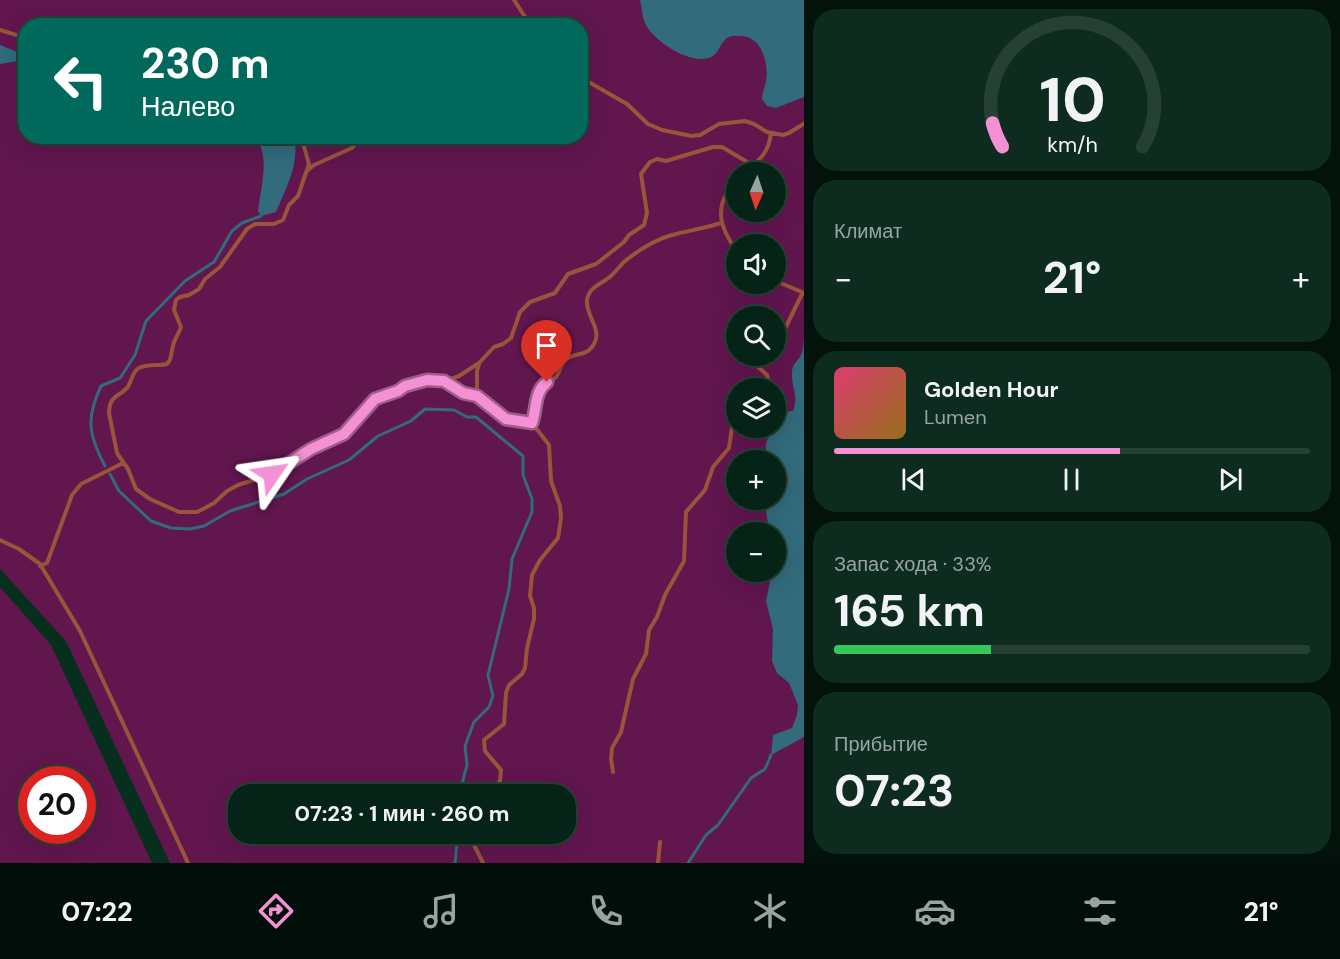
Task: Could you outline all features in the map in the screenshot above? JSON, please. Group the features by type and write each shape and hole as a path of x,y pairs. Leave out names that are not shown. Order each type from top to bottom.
{"lane":[{"path":"514,0 526,18"},
{"path":"0,30 18,36"},
{"path":"588,82 627,104 648,124 662,130 692,136 700,135 719,124 745,121 771,133 783,135 804,123"},
{"path":"757,162 768,150 771,133"},
{"path":"303,144 309,164 307,172 298,196 289,205 280,223 255,225 247,229 220,267 205,279 199,289 176,300 174,310 181,327 173,344 173,357 167,364 135,370 127,388 114,397 109,406 117,453 128,469 136,489 150,499 179,512 197,512 214,503 238,485 272,474 311,449 338,438 375,399 417,382 444,381 459,376 479,363 494,347 511,338 520,312 530,302 555,293 568,274 596,264 644,225 646,213 641,174 650,162 657,159 666,161 712,147 722,147 749,162"},
{"path":"307,172 314,165 352,148 355,144"},
{"path":"726,195 720,214 721,223 727,234"},
{"path":"532,423 537,397 543,386 554,379 563,362 591,350 595,342 596,326 586,302 592,289 612,275 625,261 650,244 675,234 705,229 721,223"},
{"path":"786,285 803,293 786,327"},
{"path":"477,396 479,363"},
{"path":"757,366 768,378"},
{"path":"444,381 463,393 477,396 506,419 532,423 549,445 551,481 560,506 558,538 540,560 532,575 530,596 534,608 534,619 525,668 522,674 509,685 506,693 504,724 484,740 485,751 501,770 498,784"},
{"path":"613,772 612,748 621,732 633,679 646,654 648,634 665,595 684,561 686,512 705,490 713,467 729,448 730,438"},
{"path":"40,566 47,563 72,495 81,484 123,463"},
{"path":"0,540 19,549 40,566 80,631 188,863"},
{"path":"658,863 660,842"},
{"path":"474,844 483,863"}],"shaded area":[{"path":"0,0 804,0 804,863 170,863 66,641 0,569"},
{"path":"0,587 51,645 152,863 0,863"}],"water":[{"path":"640,0 804,0 804,97 776,108 767,106 762,99 767,74 765,60 755,41 743,36 732,36 726,39 711,57 703,59 683,55 664,44 649,30 644,20"},
{"path":"0,45 18,52 18,61 0,64"},
{"path":"295,144 295,147 294,166 276,212 261,216 258,211 264,163 260,145"},
{"path":"804,340 804,737 771,755 773,735 792,728 798,705 789,683 777,673 772,661 773,629 766,601 770,582 786,582 786,522 768,522 766,512 766,510 786,510 786,450 766,450 766,447 768,438 786,438 786,416 789,411 793,411 795,400 792,369 802,353"}],"waterway":[{"path":"105,466 95,444 91,426 93,408 101,386 120,378 135,355 146,321 185,281 214,262 232,231 242,223 261,216"},
{"path":"110,474 119,491 151,521 171,528 190,529 204,526 230,511 284,494 307,479 349,460 378,436 411,421 425,409 454,410 467,417 476,417 523,456 523,475 532,499 532,512 512,559 509,589 488,675 493,696 489,707 474,722 465,746 467,765 462,784"},
{"path":"688,863 706,835 718,825 751,778 765,769 771,755"},
{"path":"455,863 457,844"}],"route":[{"path":"272,474 311,449 338,438 375,399 398,391 405,386 427,380 444,381 463,393 477,396 510,421 532,423 537,397 547,382"}]}
